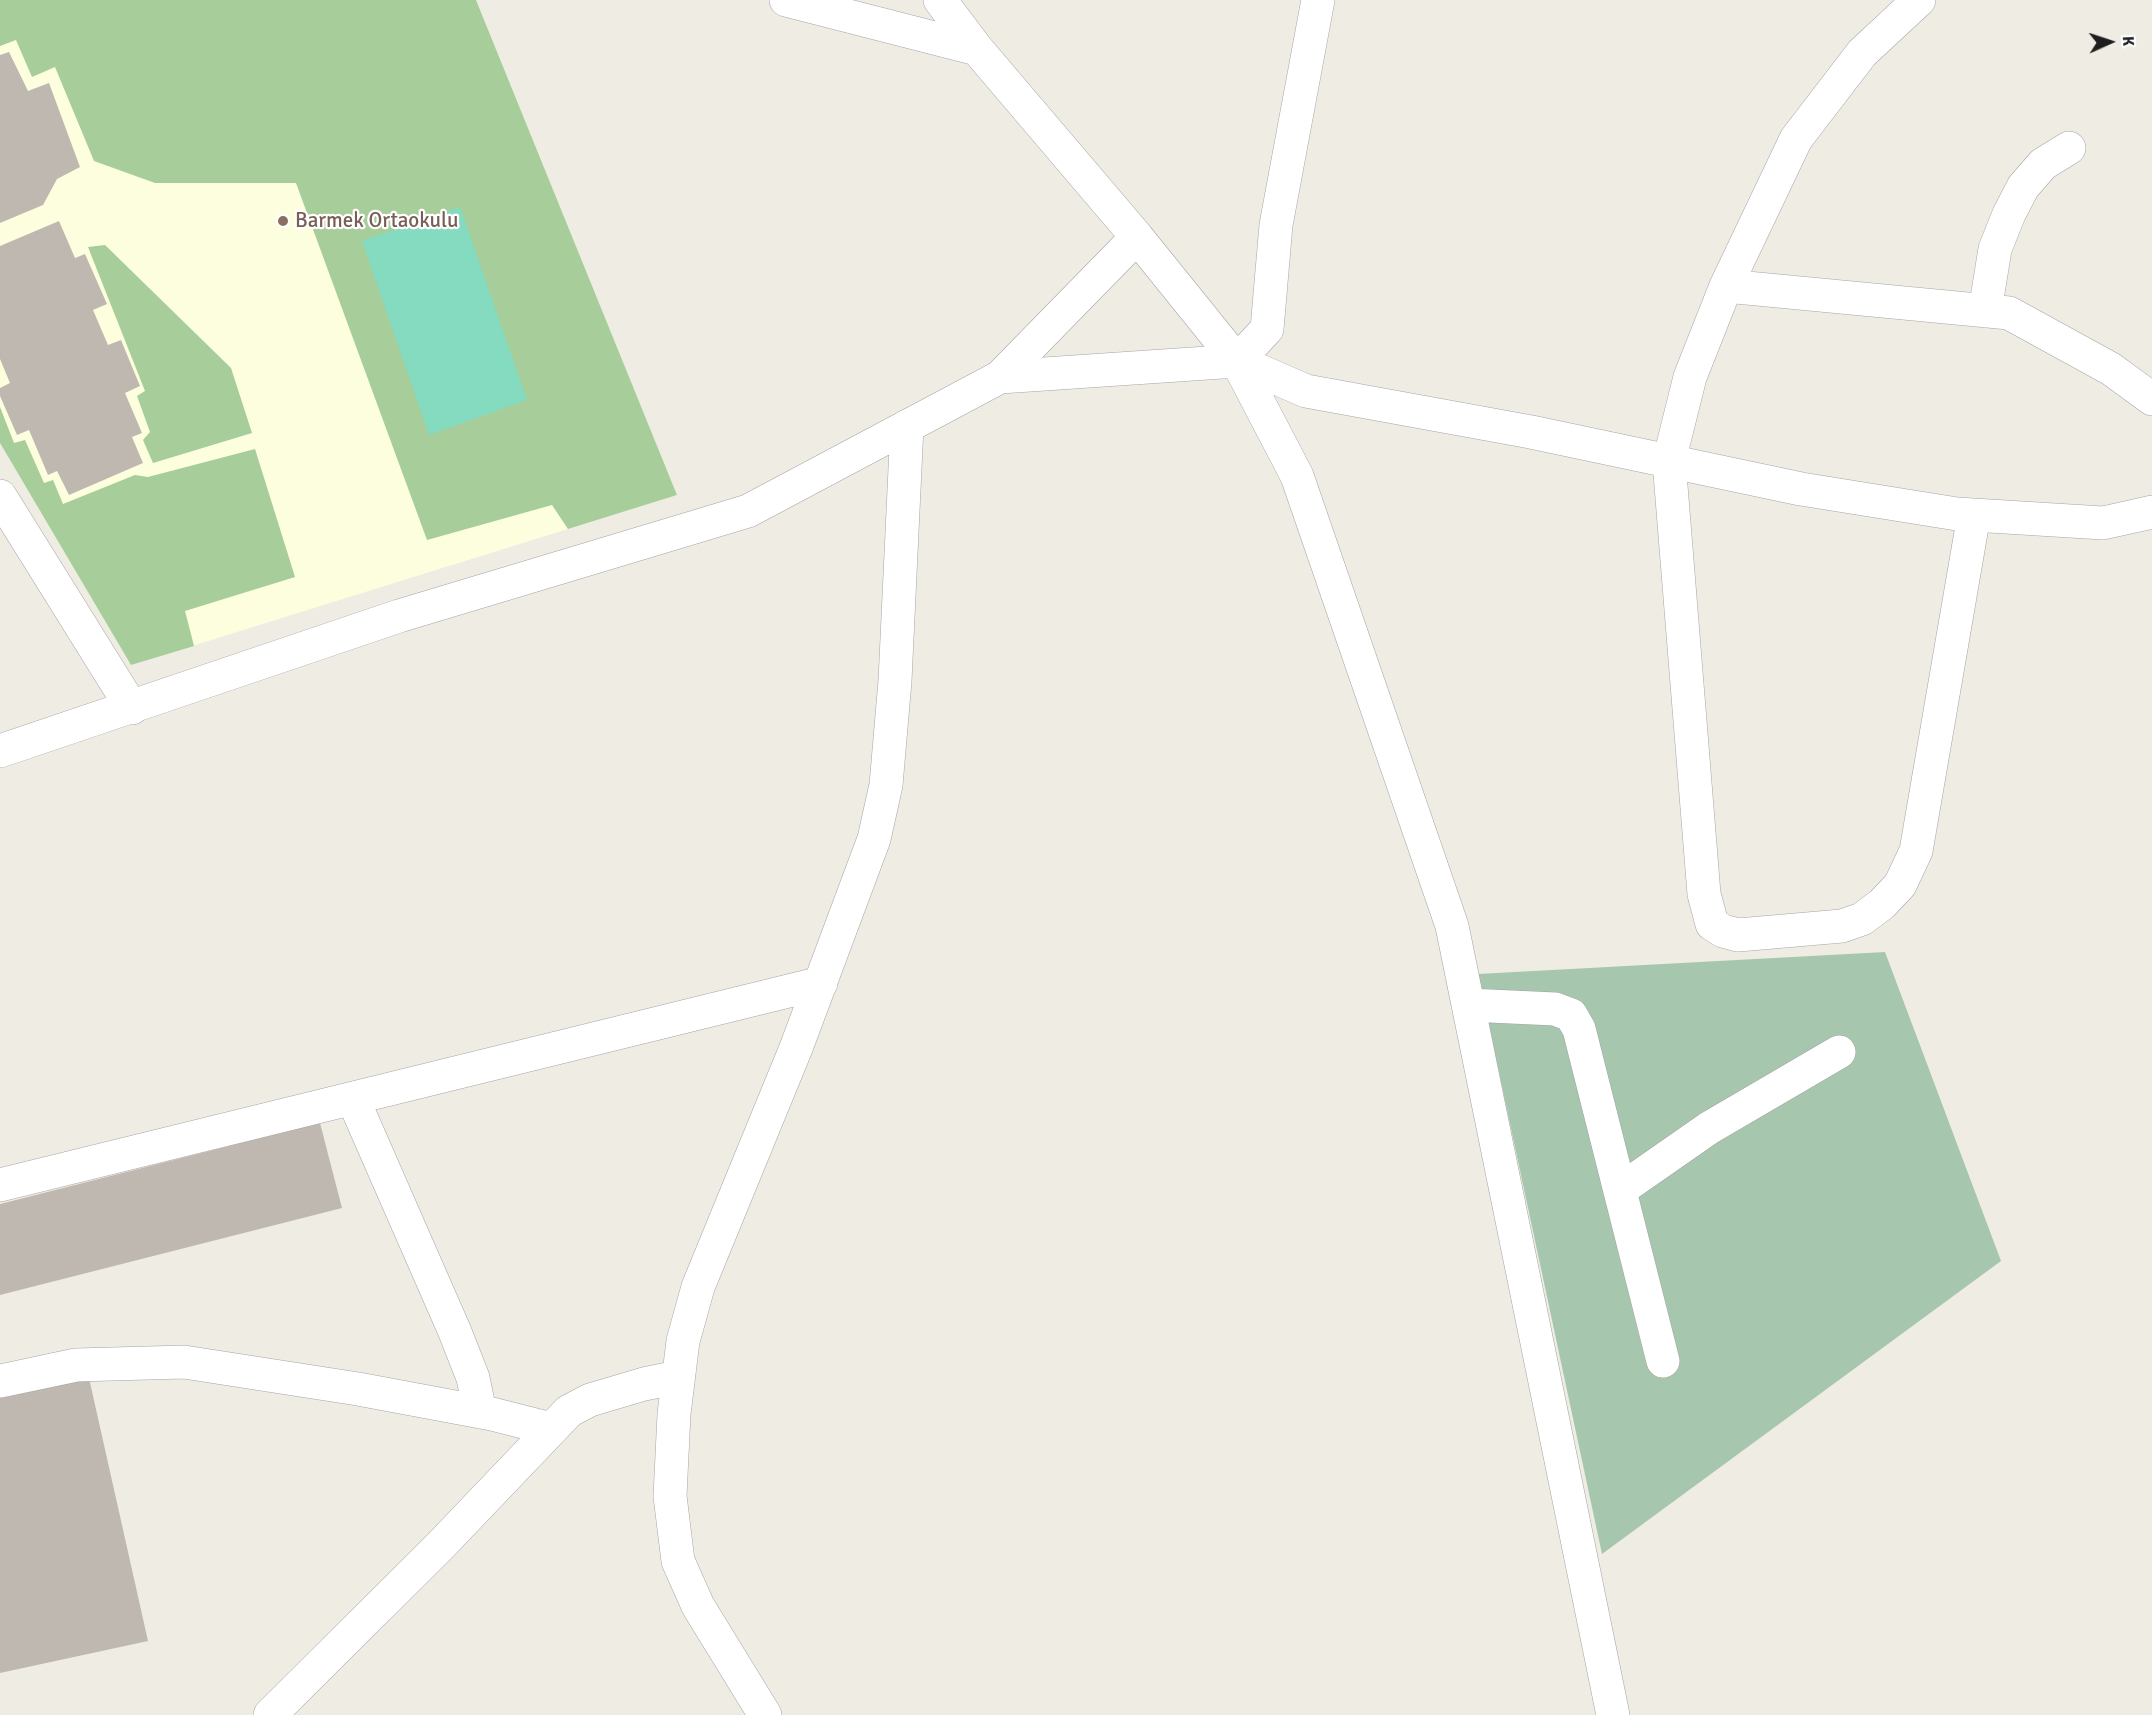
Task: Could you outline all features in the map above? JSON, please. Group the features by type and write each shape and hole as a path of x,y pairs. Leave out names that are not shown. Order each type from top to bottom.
{"street":[{"path":"786,0 977,49"},
{"path":"940,0 977,49 1137,237 1237,361 1297,476 1452,926 1613,1715"},
{"path":"1237,361 1267,329 1276,225 1318,0"},
{"path":"1919,0 1862,53 1796,139 1726,286 1690,377 1669,461 1704,894 1712,924 1723,931 1738,935 1842,926 1862,919 1882,904 1900,885 1916,851 1974,515"},
{"path":"1986,311 1995,249 2008,214 2023,187 2043,164 2069,148"},
{"path":"0,751 399,616 748,511 1000,378 1137,237"},
{"path":"1726,286 2009,313 2111,369 2152,399"},
{"path":"1000,378 1237,361 1306,391 1531,432 1801,489 1974,515 2103,523 2152,512"},
{"path":"765,1715 698,1606 678,1562 670,1496 678,1377 683,1341 698,1287 820,983 874,839 886,785 895,681 907,426"},
{"path":"0,496 132,708"},
{"path":"0,1185 820,983"},
{"path":"1468,1005 1534,1006 1555,1009 1571,1015 1579,1029 1663,1361"},
{"path":"1620,1190 1708,1128 1839,1052"},
{"path":"353,1098 455,1332 473,1378 480,1412"},
{"path":"0,1381 76,1365 184,1362 233,1368 480,1412 551,1429"},
{"path":"270,1715 440,1546 569,1411 590,1400 644,1384 678,1377"}],"shaded area":[{"name":"Barmek Ortaokulu","path":"0,0 476,0 677,495 131,665 0,443"},
{"path":"1885,952 2001,1261 1602,1554 1478,974"}],"green space":[{"path":"0,0 476,0 677,495 568,529 552,505 427,540 296,183 155,183 94,161 55,67 32,77 16,40 0,46"},
{"path":"460,207 527,400 429,435 362,241"},
{"path":"105,245 231,368 252,433 153,463 143,440 150,432 137,396 145,391 88,247"},
{"path":"0,407 14,443 25,440 44,483 53,480 63,504 135,475 148,477 255,449 295,577 185,611 194,646 131,665 0,443"}],"building":[{"path":"9,52 28,91 49,83 80,167 57,179 43,205 0,223 0,55"},
{"path":"59,221 75,258 85,254 107,304 93,310 108,345 121,340 140,386 125,393 142,433 132,437 143,463 69,495 57,471 48,475 29,430 17,435 0,396 0,388 10,383 0,359 0,246"},
{"path":"320,1123 342,1208 0,1295 0,1204"},
{"path":"89,1378 148,1641 0,1673 0,1398"}],"place":[{"name":"Barmek Ortaokulu","path":"283,221"}]}
